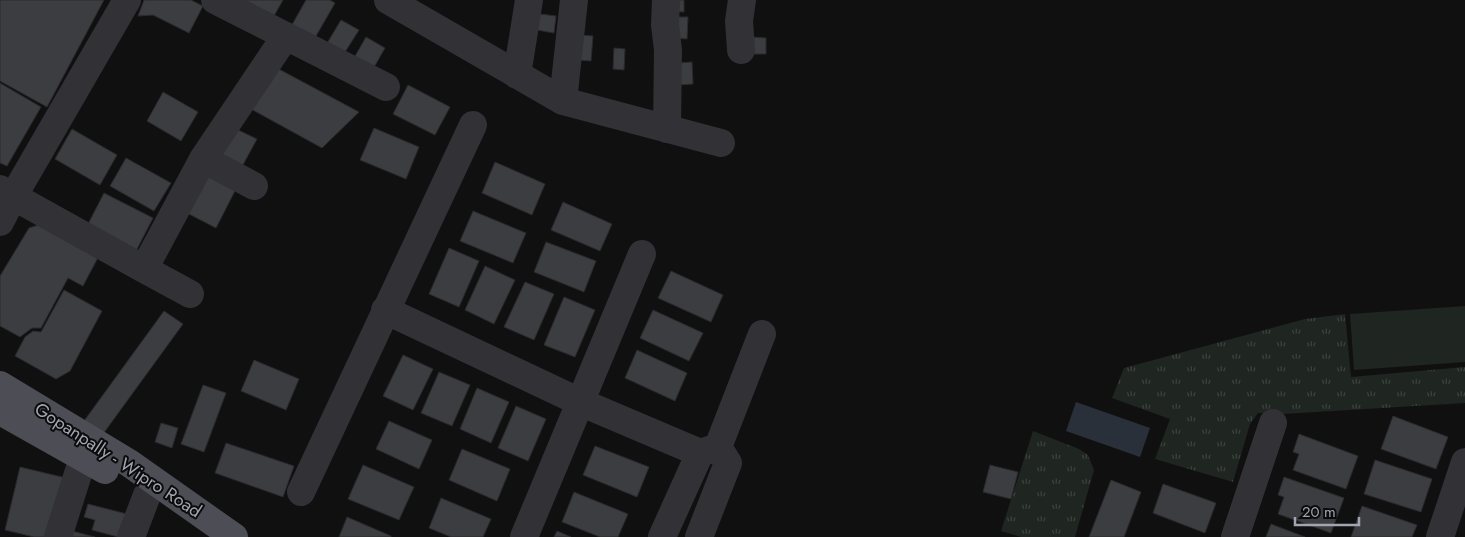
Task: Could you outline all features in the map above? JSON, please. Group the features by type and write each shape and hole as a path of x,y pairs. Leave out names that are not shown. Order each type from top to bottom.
{"main road":[{"name":"Gopanpally - Wipro Road","path":"0,385 129,464 234,537"},
{"name":"Gopanpally - Wipro Road","path":"0,411 147,495 210,537"}],"street":[{"path":"0,222 7,193 127,0"},
{"path":"215,0 386,87"},
{"path":"388,0 563,101 721,144"},
{"path":"517,75 529,0"},
{"path":"563,101 574,0"},
{"path":"666,0 665,25 668,50 667,129"},
{"path":"741,50 740,21 742,0"},
{"path":"144,269 203,158 285,37"},
{"path":"301,492 472,125"},
{"path":"203,158 254,186"},
{"path":"7,193 190,294"},
{"path":"524,537 642,254"},
{"path":"385,310 580,402 709,450 728,462 699,537"},
{"path":"662,537 709,450 762,334"},
{"path":"1235,537 1273,423"},
{"path":"58,537 83,458"},
{"path":"1440,537 1465,462"},
{"path":"131,537 147,495"}],"green space":[{"path":"1465,306 1465,362 1354,370 1350,314"},
{"path":"1345,314 1351,377 1465,367 1465,403 1282,414 1258,413 1250,424 1233,482 1155,459 1170,419 1112,398 1124,368 1305,319"},
{"path":"1033,431 1079,449 1088,455 1094,470 1075,537 1021,537 1001,531"}],"shaded area":[{"path":"1076,402 1150,428 1140,457 1066,431"}],"building":[{"path":"0,0 104,0 47,107 0,81"},
{"path":"144,0 191,0 203,6 189,33 153,15 138,16"},
{"path":"228,0 283,0 270,23"},
{"path":"306,0 330,0 335,3 312,43 289,30"},
{"path":"669,0 684,0 684,12 669,11"},
{"path":"540,14 556,16 554,33 537,30"},
{"path":"675,17 688,17 687,39 675,38"},
{"path":"341,20 359,30 340,60 323,50"},
{"path":"580,35 593,36 591,61 578,60"},
{"path":"366,37 385,48 369,76 350,65"},
{"path":"752,37 766,38 766,54 752,54"},
{"path":"614,48 625,49 624,70 613,69"},
{"path":"692,62 693,84 679,85 678,63"},
{"path":"275,67 359,112 322,148 251,109"},
{"path":"0,83 41,107 7,166 0,163"},
{"path":"408,85 450,107 435,135 393,114"},
{"path":"163,92 198,112 181,141 147,121"},
{"path":"234,128 257,139 238,174 216,162"},
{"path":"374,128 419,147 406,179 360,160"},
{"path":"72,129 117,155 100,185 55,159"},
{"path":"126,158 171,183 154,211 110,186"},
{"path":"495,162 545,184 532,215 482,193"},
{"path":"209,171 238,185 216,228 187,213"},
{"path":"104,193 153,218 136,251 87,226"},
{"path":"563,202 612,224 600,251 551,230"},
{"path":"473,211 526,233 513,263 460,241"},
{"path":"48,222 102,250 83,286 68,278 41,328 32,328 20,337 0,326 0,276 29,228"},
{"path":"546,242 596,261 584,292 534,272"},
{"path":"449,248 479,261 459,307 429,294"},
{"path":"485,266 515,280 494,324 465,310"},
{"path":"671,271 723,295 711,322 658,298"},
{"path":"525,282 554,294 534,340 504,327"},
{"path":"64,290 102,311 70,371 56,379 15,356 25,337 33,331 41,332"},
{"path":"564,297 595,310 575,357 544,345"},
{"path":"653,310 703,333 689,361 640,338"},
{"path":"164,311 183,324 103,434 84,421"},
{"path":"637,350 687,373 675,401 625,378"},
{"path":"403,355 433,369 413,410 383,396"},
{"path":"254,360 299,379 286,410 241,391"},
{"path":"439,372 470,385 452,426 421,413"},
{"path":"203,385 226,393 204,452 181,444"},
{"path":"477,388 509,402 491,443 460,429"},
{"path":"516,406 546,419 528,461 498,448"},
{"path":"1393,416 1448,437 1436,469 1381,449"},
{"path":"389,421 432,440 419,469 376,449"},
{"path":"161,423 178,428 172,448 155,442"},
{"path":"1299,434 1358,456 1346,489 1293,470 1299,454 1293,452"},
{"path":"226,443 294,466 283,497 215,473"},
{"path":"595,446 649,467 637,497 583,475"},
{"path":"462,449 510,469 497,501 449,480"},
{"path":"1375,460 1432,479 1421,512 1364,494"},
{"path":"363,465 414,487 399,520 348,499"},
{"path":"990,465 1018,472 1011,499 983,492"},
{"path":"20,467 66,478 52,537 34,537 5,530"},
{"path":"1284,477 1344,498 1331,533 1278,514 1284,497 1278,495"},
{"path":"1111,480 1141,492 1124,537 1089,537"},
{"path":"1163,484 1216,503 1205,533 1153,513"},
{"path":"574,492 628,514 618,537 600,537 562,522"},
{"path":"441,498 491,519 483,537 451,537 429,528"},
{"path":"88,504 127,514 118,537 92,530 95,520 84,517"},
{"path":"1362,506 1417,525 1412,537 1351,537"},
{"path":"347,517 391,536 391,537 339,537"},
{"path":"1271,524 1305,537 1266,537"},
{"path":"72,531 95,537 70,537"},
{"path":"557,531 571,537 554,537"}]}
